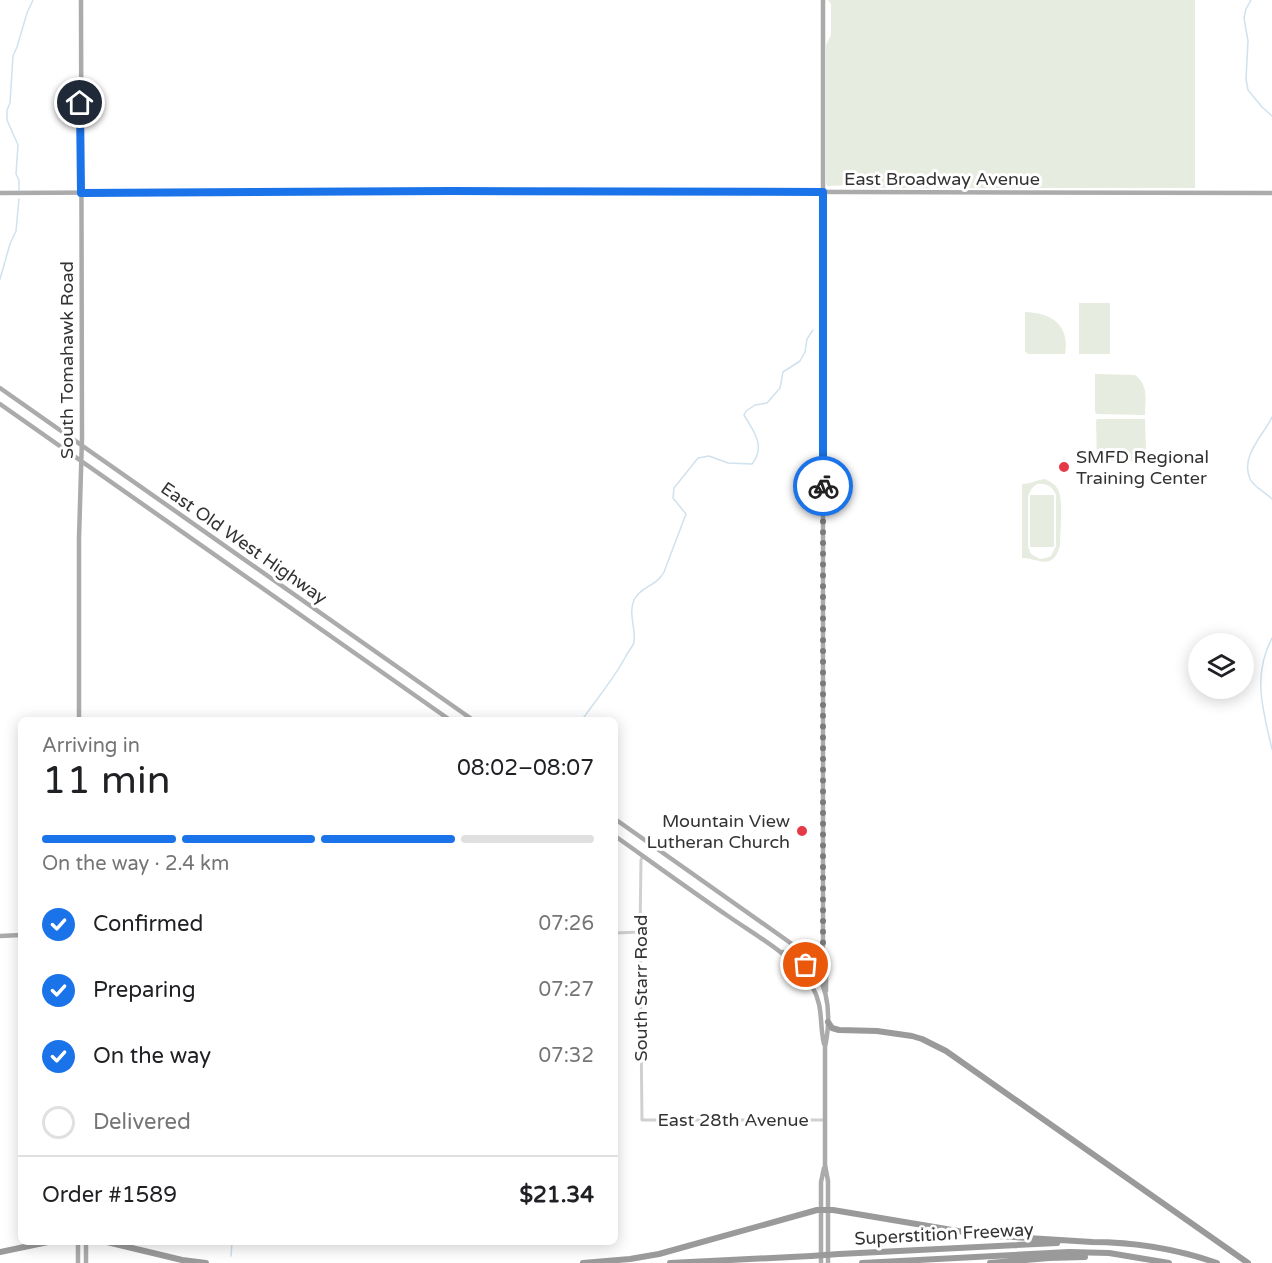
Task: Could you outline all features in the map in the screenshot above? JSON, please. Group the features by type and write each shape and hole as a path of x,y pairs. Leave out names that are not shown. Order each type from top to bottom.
{"highway":[{"path":"828,1022 832,1028 839,1030 877,1031 912,1036 946,1051 1248,1263"},
{"path":"583,1263 659,1254 817,1210 982,1235 1092,1242"},
{"name":"Superstition Freeway","path":"670,1263 1092,1242 1161,1249 1217,1263"},
{"path":"0,1252 34,1245"},
{"path":"120,1245 206,1263"},
{"name":"Superstition Freeway","path":"862,1263 1069,1252 1109,1253 1169,1263"},
{"path":"990,1263 1096,1256 1151,1260"}],"main road":[{"name":"South Tomahawk Road","path":"79,717 81,0"},
{"path":"821,1263 828,1181 825,1165 825,1047 828,1022 823,946 822,0"},
{"name":"East Broadway Avenue","path":"0,193 452,191 1272,193"},
{"name":"East Old West Highway","path":"0,388 469,717"},
{"name":"East Old West Highway","path":"0,404 446,717"},
{"path":"618,821 799,950 813,965 822,982 826,1000"},
{"path":"618,838 768,944 803,972 813,988 820,1007 825,1047"},
{"path":"0,936 18,936"},
{"path":"768,944 803,964 813,965"},
{"path":"799,950 814,955 823,946"},
{"path":"803,972 820,958 823,946"},
{"path":"825,1210 828,1263"},
{"path":"78,1245 78,1263"},
{"path":"86,1245 86,1263"}],"street":[{"name":"South Starr Road","path":"642,1120 640,932 641,860 643,856"},
{"path":"618,933 640,932"},
{"name":"East 28th Avenue","path":"642,1120 825,1120"}],"shaded area":[{"path":"828,0 1195,0 1195,188 861,188 848,185 827,186 826,45 831,35 831,4"},
{"path":"1079,303 1110,303 1110,354 1079,354"},
{"path":"1025,312 1043,315 1057,322 1065,335 1065,354 1028,354 1025,351"},
{"path":"1095,374 1135,375 1144,388 1145,415 1097,414 1095,412"},
{"path":"1097,419 1145,419 1146,449 1144,455 1137,461 1097,461"},
{"path":"1045,479 1057,487 1061,510 1060,546 1053,559 1044,562 1022,558 1022,484","holes":["1037,484 1049,486 1056,495 1056,546 1051,556 1040,559 1031,554 1028,546 1028,496"]},
{"path":"1030,495 1054,495 1054,547 1030,547"}],"waterway":[{"path":"19,190 19,180 16,174 18,145 7,120 7,110 10,103 13,56 33,0"},
{"path":"1251,0 1244,18 1248,41 1246,79 1248,90 1272,116"},
{"path":"0,279 16,231 19,199"},
{"path":"584,717 633,644 632,605 634,600 637,595 657,581 664,572 686,514 673,498 674,488 698,458 709,456 728,463 752,464 758,451 758,445 755,433 744,415 755,405 767,403 780,388 783,372 800,361 805,352 807,339 813,330"},
{"path":"1272,417 1254,446 1248,462 1250,479 1272,499"},
{"path":"1272,638 1262,666 1261,680 1263,707 1272,749"},
{"path":"231,1256 232,1245"}],"way so far":[{"path":"806,965 813,965 820,958 823,946 823,486"}],"place":[{"name":"SMFD Regional Training Center","path":"1064,467"},
{"name":"Mountain View Lutheran Church","path":"802,831"}],"route":[{"path":"80,103 81,193 823,192 823,486"}]}
